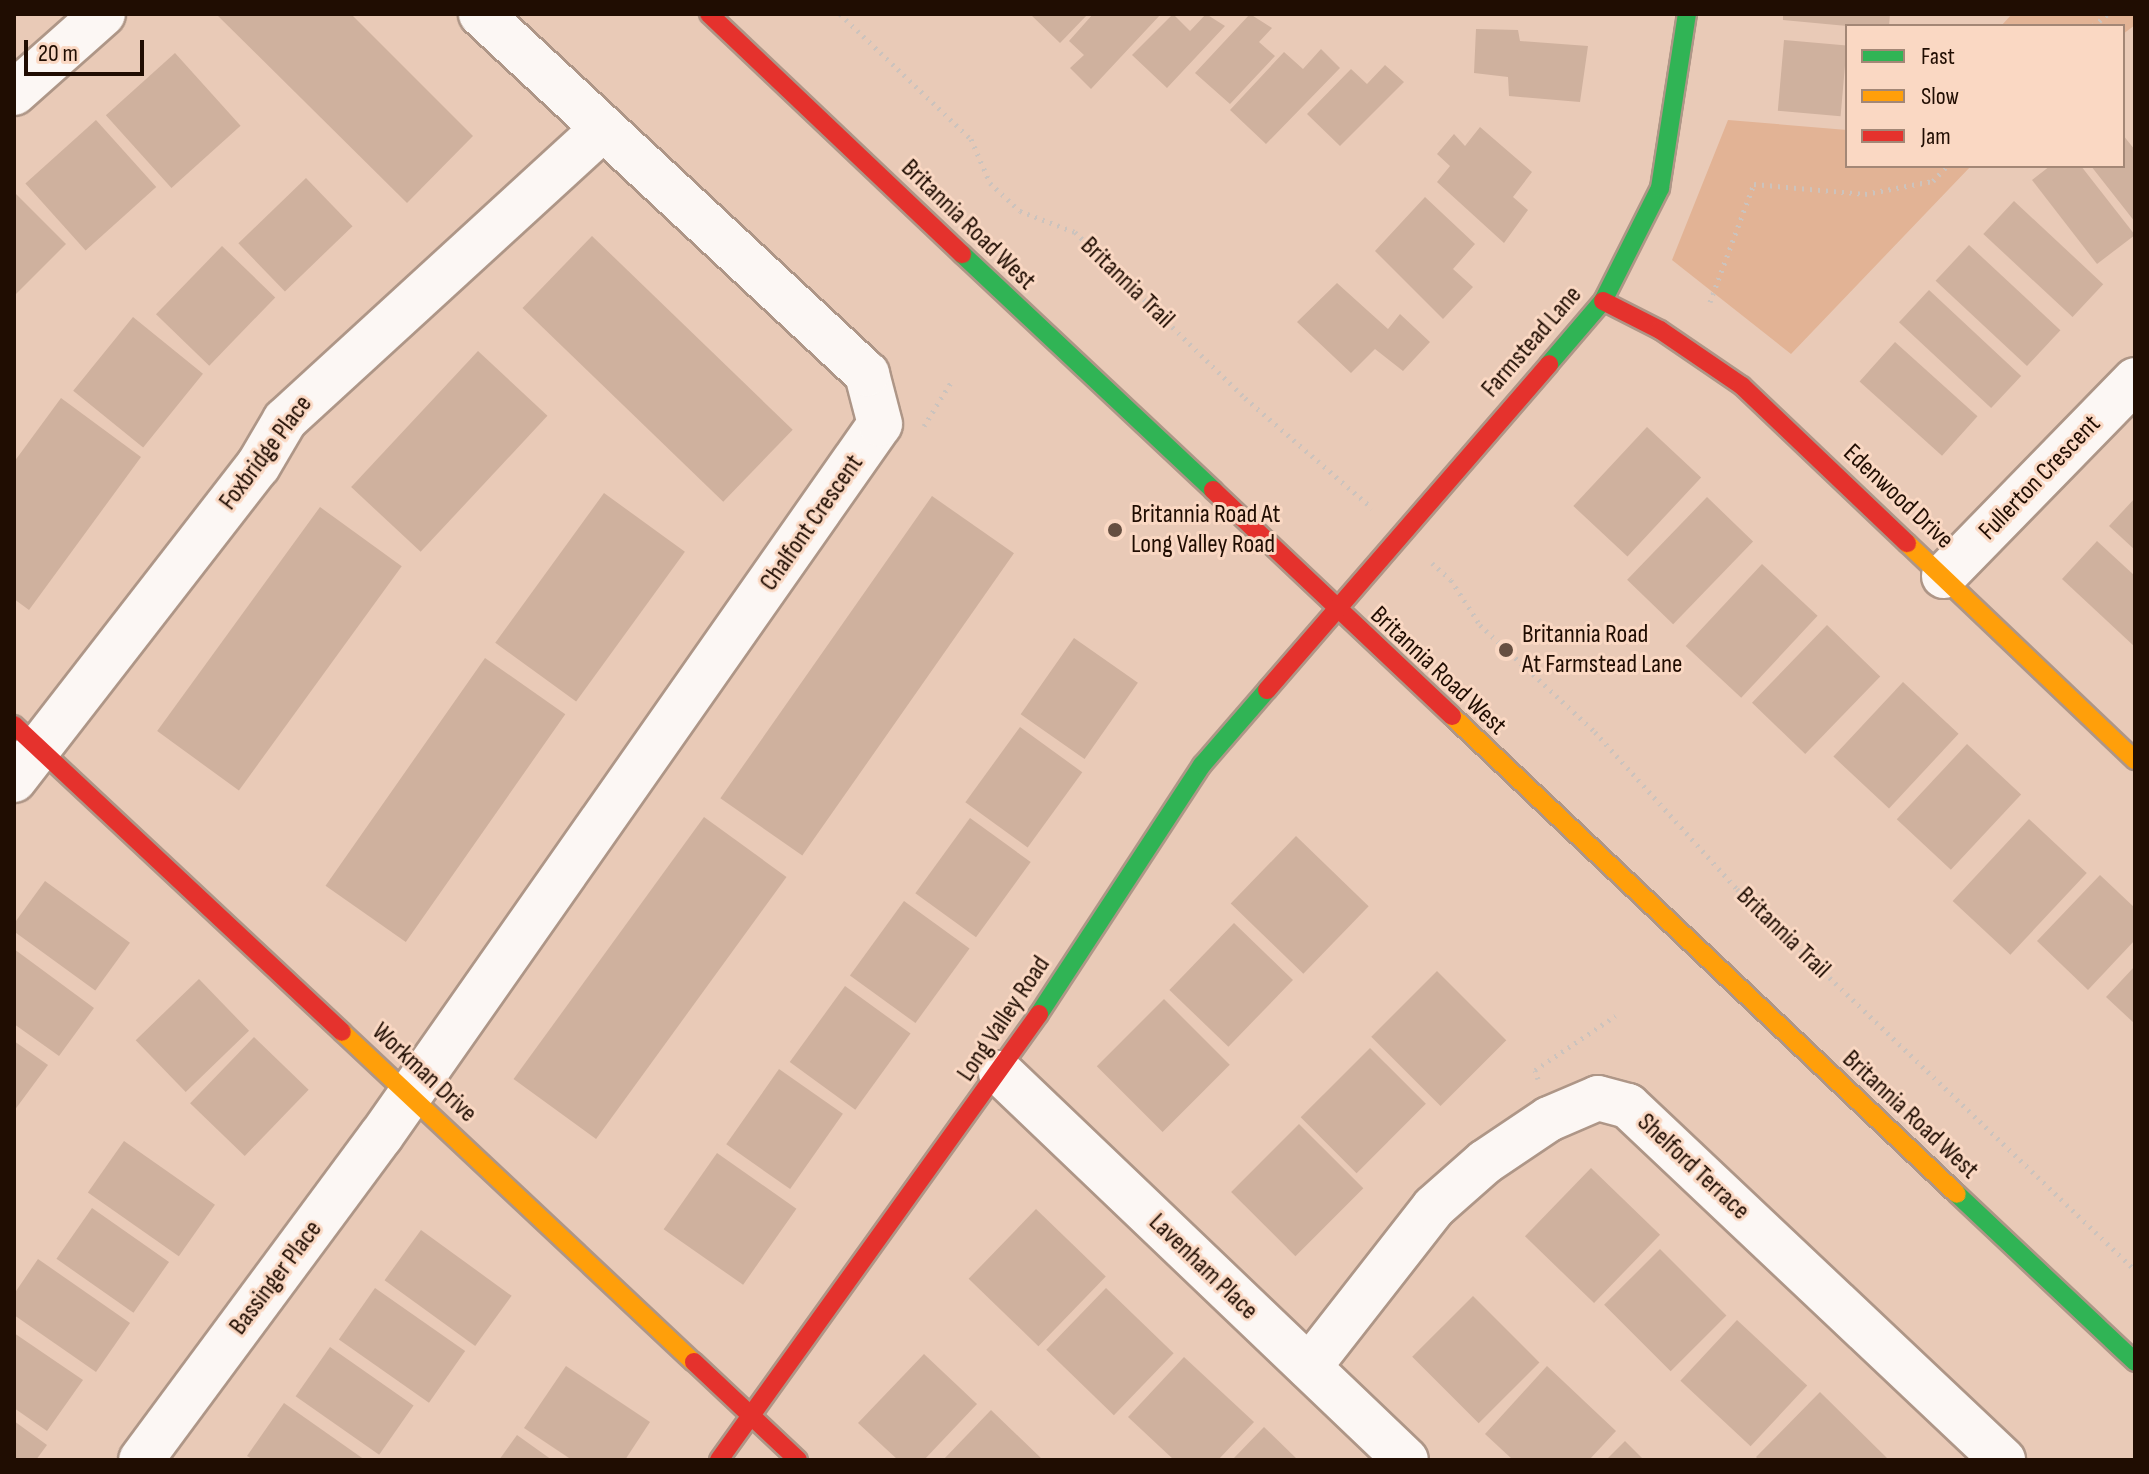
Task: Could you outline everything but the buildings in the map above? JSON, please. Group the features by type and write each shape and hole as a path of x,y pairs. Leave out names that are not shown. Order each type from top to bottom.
{"street":[{"path":"14,93 103,14"},
{"name":"Chalfont Crescent","path":"409,1094 880,424 867,374 481,14"},
{"name":"Britannia Road West","path":"709,14 1333,608 2135,1362"},
{"name":"Farmstead Lane","path":"1333,608 1603,301 1660,188 1687,14"},
{"name":"Foxbridge Place","path":"22,751 258,466 285,420 603,129"},
{"name":"Edenwood Drive","path":"1603,301 1660,330 1742,386 2135,760"},
{"name":"Fullerton Crescent","path":"1944,576 2135,380"},
{"name":"Long Valley Road","path":"719,1460 1001,1073 1202,765 1333,608"},
{"name":"Workman Drive","path":"22,751 409,1094 798,1460"},
{"name":"Lavenham Place","path":"1001,1073 1406,1460"},
{"name":"Bassinger Place","path":"141,1460 409,1094"},
{"name":"Shelford Terrace","path":"1309,1367 1434,1207 1485,1162 1549,1119 1598,1098 1628,1106 2003,1460"}],"path":[{"name":"Britannia Trail","path":"840,14 971,139 990,183 1020,211 1075,232 1245,398 1352,490"},
{"path":"1710,302 1754,184 1865,194 1933,181 1945,168"},
{"name":"Britannia Trail","path":"1451,580 1480,625 1595,732 1737,889 2135,1270"},
{"path":"1549,1119 1535,1070 1615,1016"}],"shaded area":[{"path":"2012,14 2135,14 2135,25 2125,32 2125,24 2003,24"},
{"path":"1728,120 1845,130 1845,168 1969,168 1791,354 1672,260"}],"traffic: fast":[{"path":"1549,364 1603,301 1660,188 1687,14"},
{"path":"962,254 1213,490"},
{"path":"1039,1014 1202,765 1267,690"},
{"path":"1957,1194 2135,1362"}],"traffic: slow":[{"path":"1907,543 2135,760"},
{"path":"1452,716 1957,1194"},
{"path":"342,1032 694,1362"}],"traffic: jam":[{"path":"709,14 962,254"},
{"path":"1603,301 1660,330 1742,386 1907,543"},
{"path":"1267,690 1549,364"},
{"path":"1213,490 1452,716"},
{"path":"14,725 342,1032"},
{"path":"719,1460 1039,1014"},
{"path":"694,1362 798,1460"}],"place":[{"name":"Britannia Road At Long Valley Road","path":"1115,530"},
{"name":"Britannia Road At Farmstead Lane","path":"1506,650"}]}
